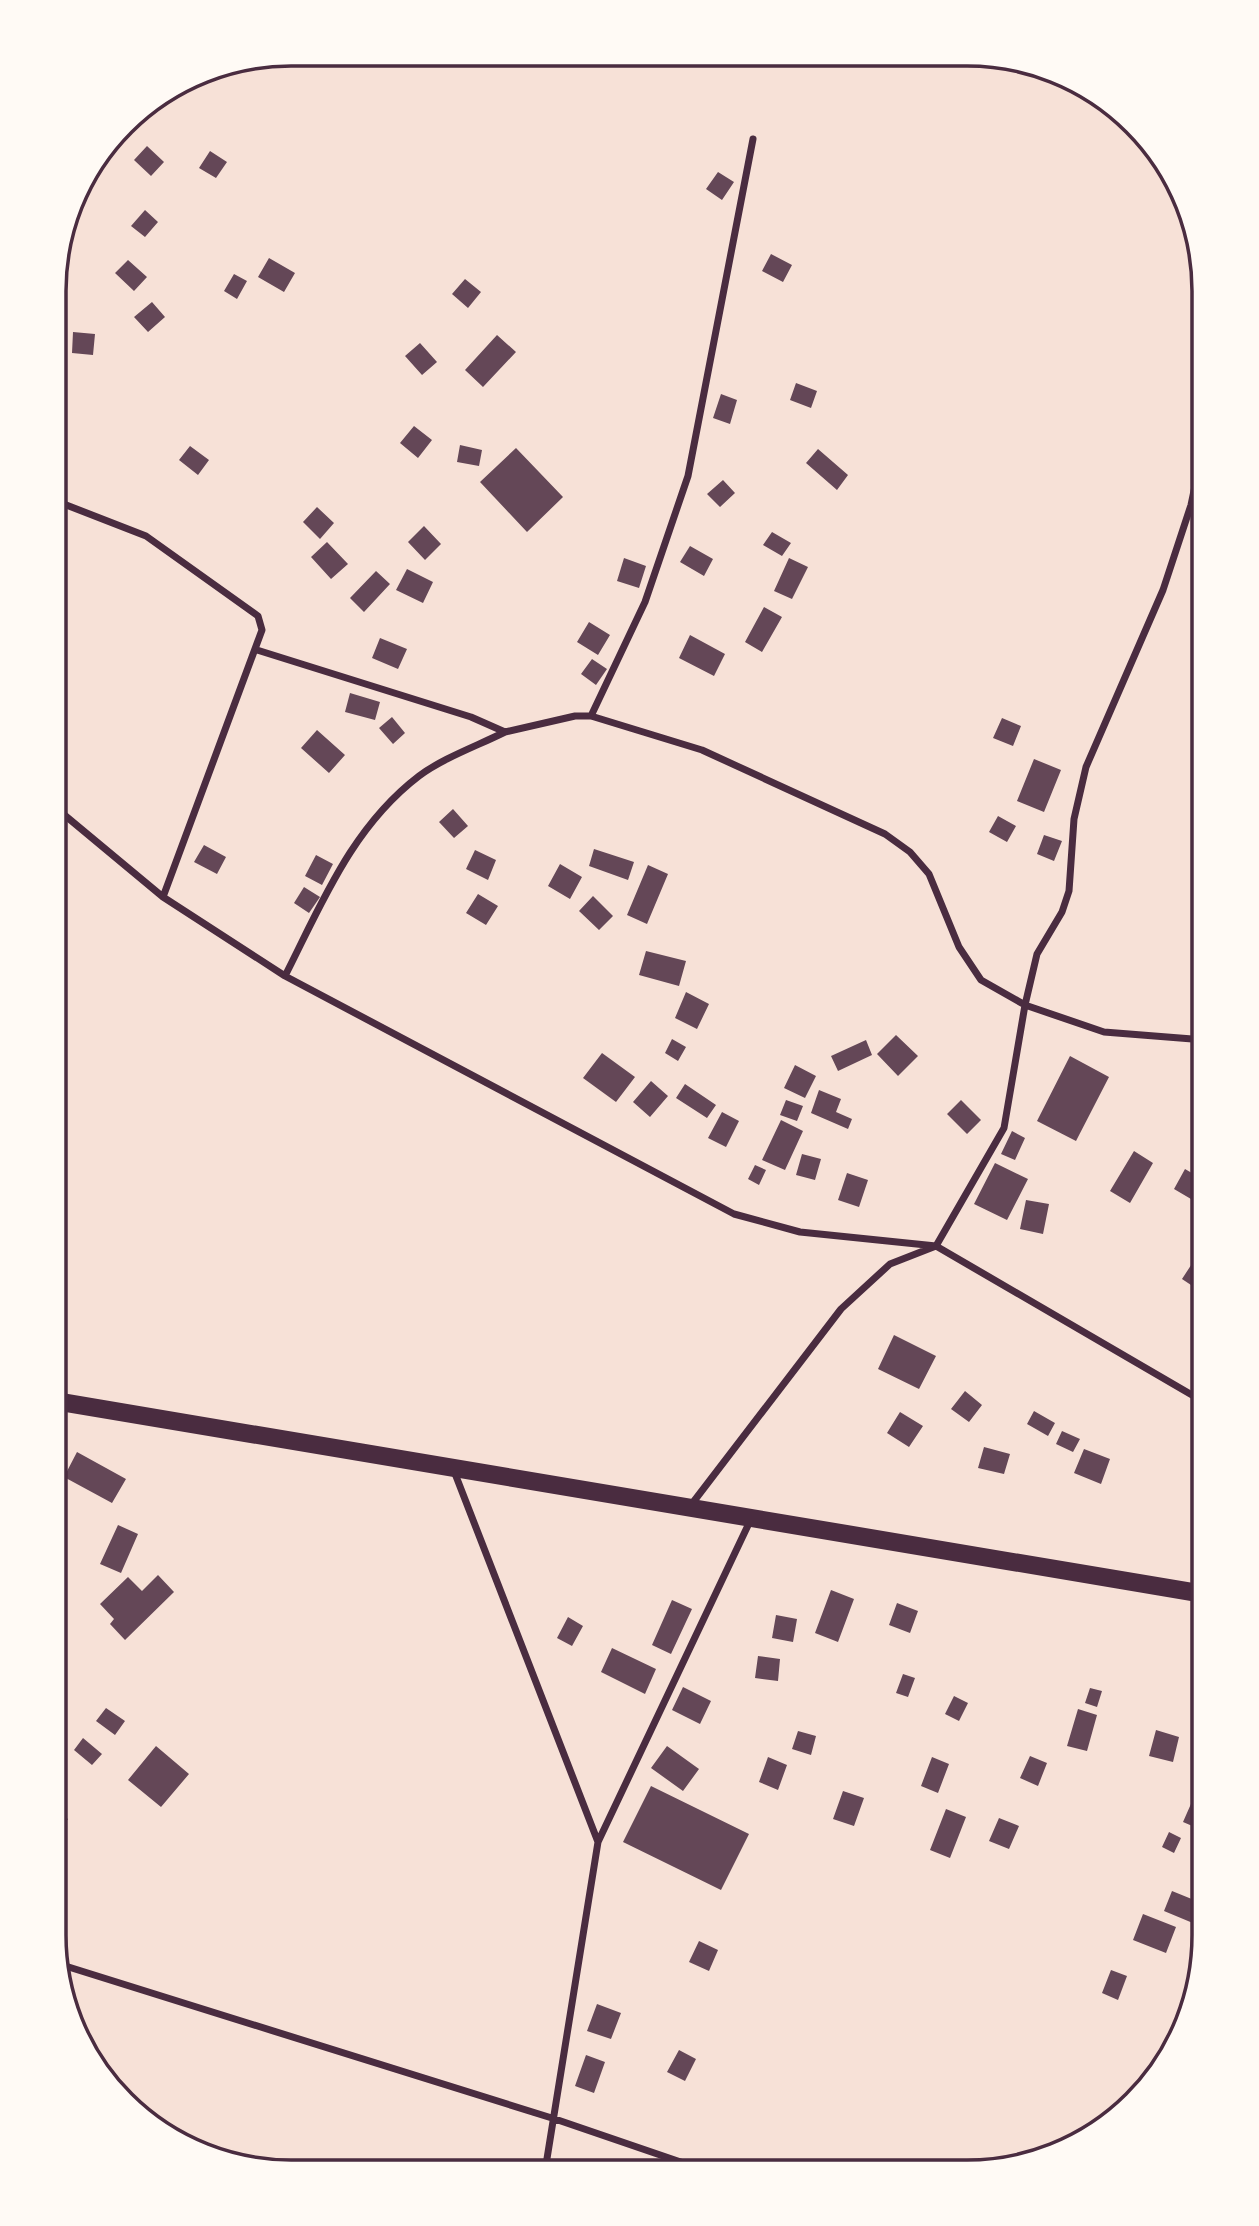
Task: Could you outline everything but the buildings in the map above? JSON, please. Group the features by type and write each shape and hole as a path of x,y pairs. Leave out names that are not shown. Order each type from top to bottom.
{"main road":[{"path":"66,1403 1192,1592"}],"street":[{"path":"591,716 645,602 688,476 753,139"},
{"path":"689,1509 841,1309 890,1264 936,1246 1004,1128 1025,1004 1037,954 1062,912 1069,891 1074,819 1086,767 1163,590 1192,500"},
{"path":"66,505 146,536 199,571 258,617 262,630 257,650 163,897"},
{"path":"257,650 471,717 505,732"},
{"path":"285,976 348,853 380,809 421,775 505,732 575,716 591,716 702,750 885,835 910,852 929,874 959,947 981,980 1025,1004 1104,1032 1192,1039"},
{"path":"66,816 163,897 285,976 734,1214 800,1232 936,1246 1192,1395"},
{"path":"453,1468 598,1842"},
{"path":"547,2160 598,1842 751,1518"},
{"path":"70,1967 555,2119 675,2160"}]}
